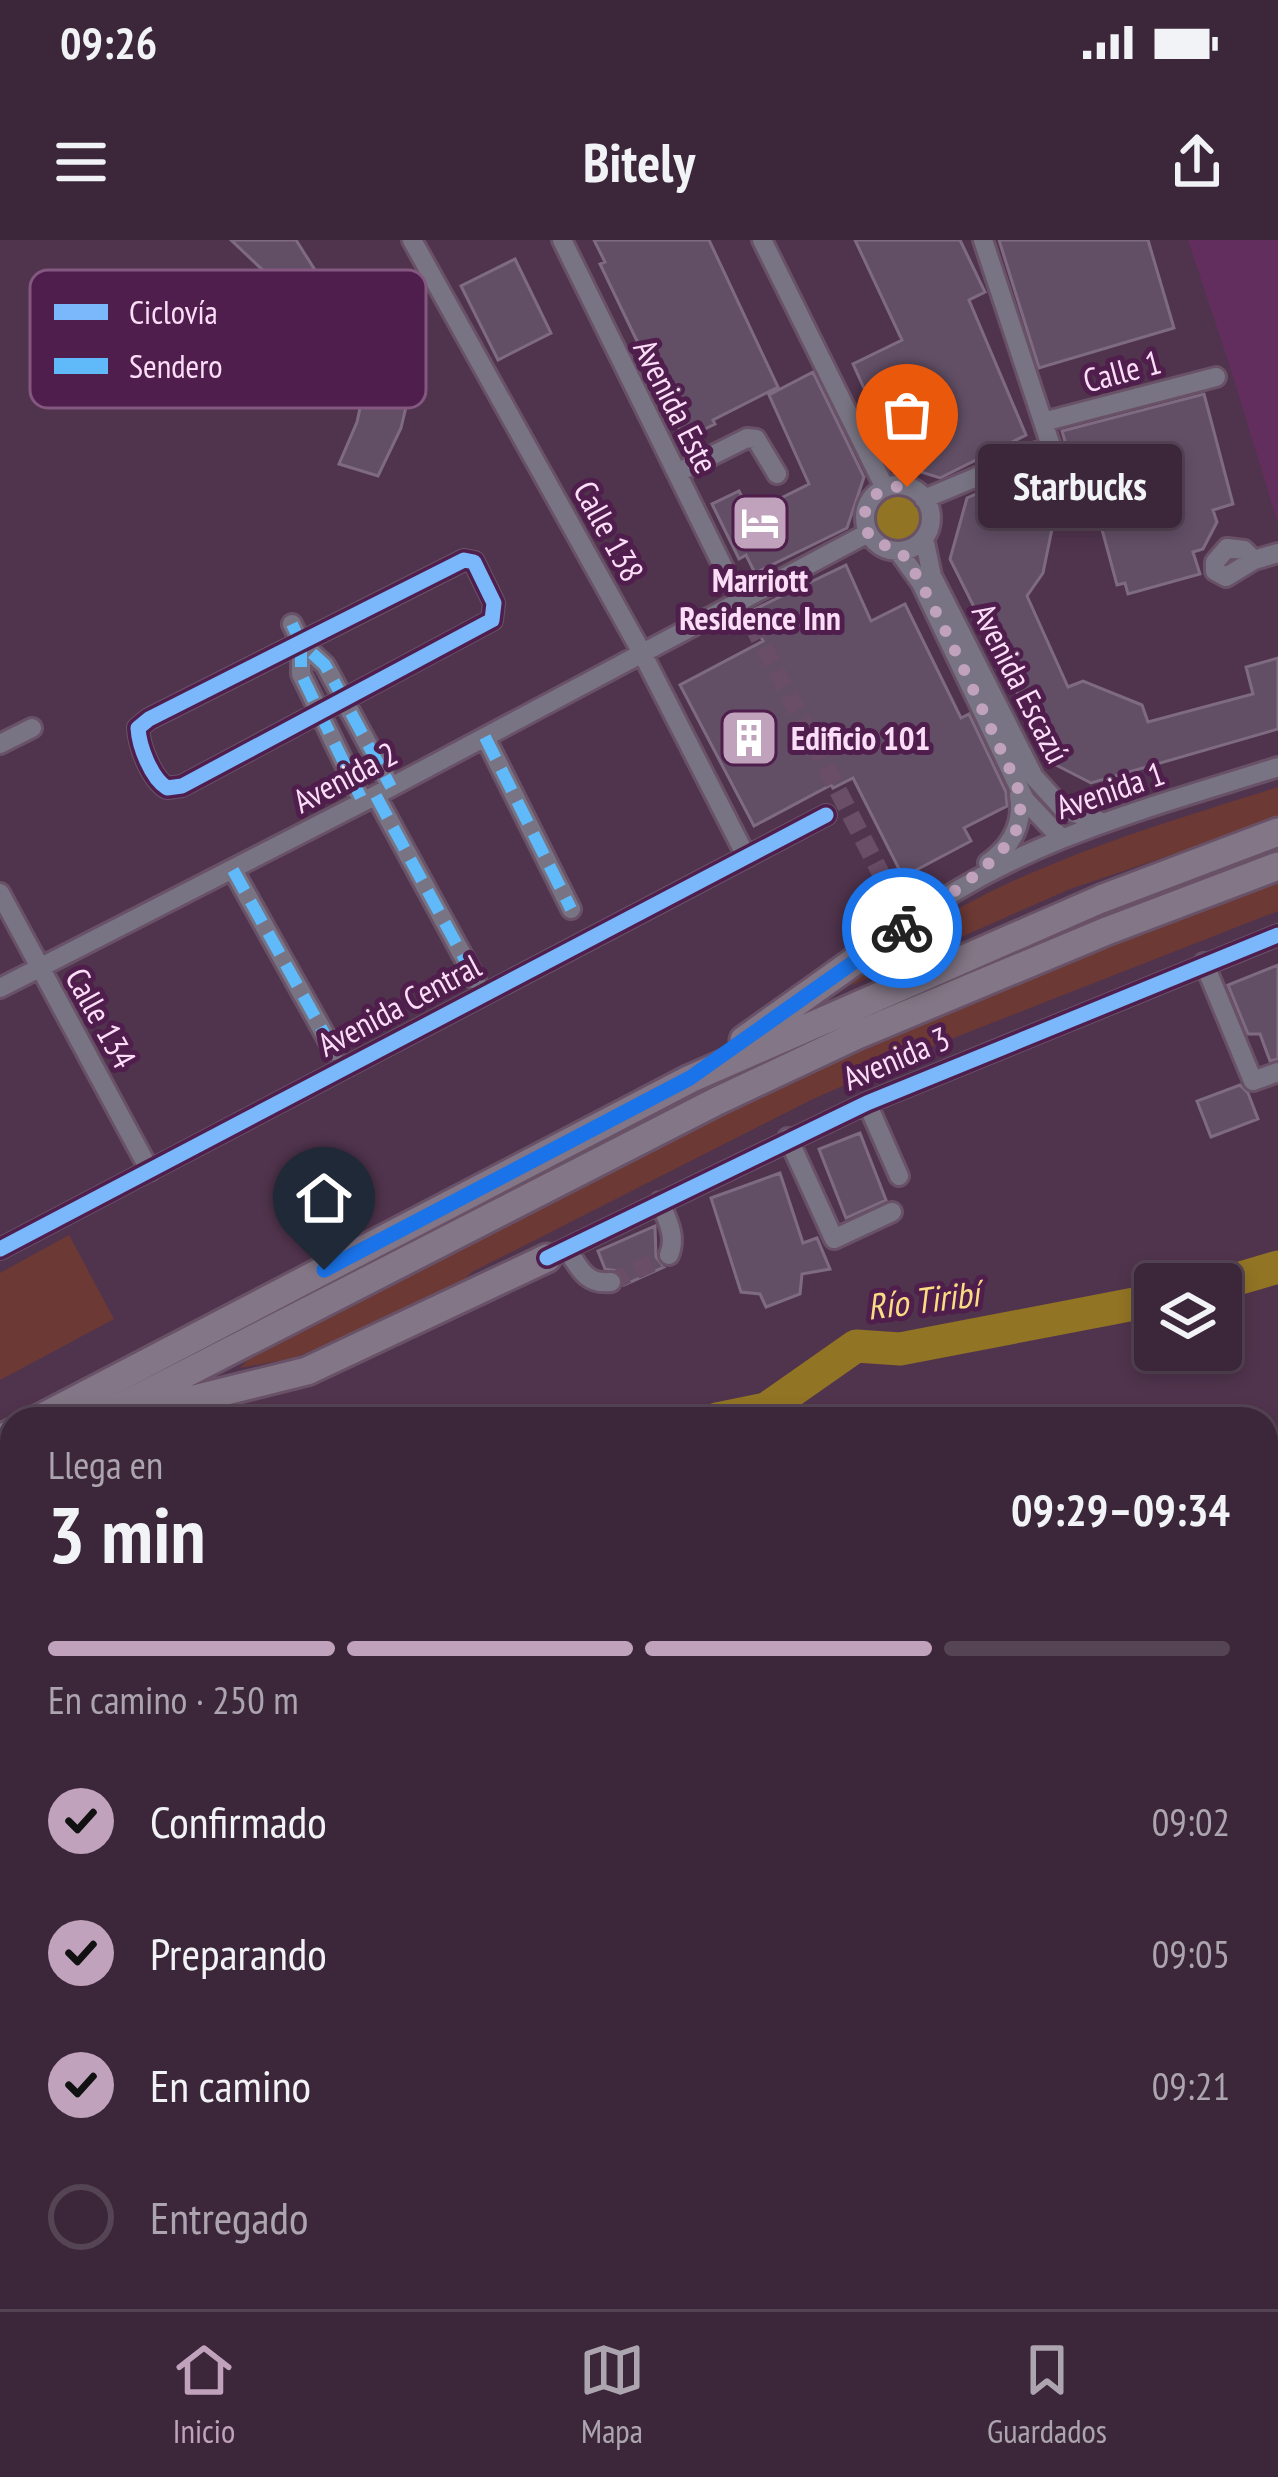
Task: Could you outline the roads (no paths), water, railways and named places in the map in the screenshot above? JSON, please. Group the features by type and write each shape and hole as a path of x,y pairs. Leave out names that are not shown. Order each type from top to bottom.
{"highway":[{"path":"61,1407 690,1078 1080,908 1278,832"},
{"path":"121,1407 717,1100 855,1036 1109,930 1278,866"},
{"path":"690,1078 908,924"},
{"path":"176,1407 219,1391 307,1371 557,1253"}],"street":[{"name":"Calle 138","path":"412,240 641,651 746,856"},
{"name":"Avenida Este","path":"562,240 739,599"},
{"path":"762,240 885,488"},
{"path":"924,499 1051,446 983,240"},
{"name":"Calle 1","path":"1043,422 1216,377"},
{"path":"677,472 747,438 756,439 777,474"},
{"path":"907,487 924,499 931,519 924,538 908,550 880,546 868,532 867,507 885,488 907,487"},
{"path":"739,599 868,532"},
{"name":"Avenida Escazú","path":"924,538 932,575 1034,777 1063,809 1104,822"},
{"name":"Avenida Escazú","path":"898,551 921,583 1017,784 1034,814 1060,837"},
{"path":"1254,560 1278,553"},
{"path":"464,560 474,562 494,603 492,620 344,700 182,786 167,788 158,782 138,728 296,633 464,560"},
{"name":"Avenida 2","path":"0,988 377,795 739,599"},
{"path":"296,633 325,665 344,700 377,795"},
{"path":"296,633 301,674 318,713 377,795 476,980"},
{"path":"0,744 32,728"},
{"path":"484,736 571,909"},
{"name":"Avenida 1","path":"908,924 937,902 1060,837 1278,767"},
{"name":"Avenida Escazú","path":"937,902 1002,854 1020,820 1017,784"},
{"name":"Avenida Central","path":"0,1249 826,815"},
{"path":"233,870 334,1051"},
{"name":"Calle 134","path":"0,893 150,1171"},
{"name":"Avenida 3","path":"557,1253 788,1138 1278,935"},
{"path":"1204,963 1253,1081 1278,1072"},
{"path":"868,1103 899,1176"},
{"path":"788,1138 833,1239 892,1212"},
{"path":"660,1202 674,1242 669,1255"},
{"path":"557,1253 598,1284 611,1282"}],"waterway":[{"name":"Río Tiribí","path":"1242,1278 1278,1267"},
{"name":"Río Tiribí","path":"769,1407 856,1346 900,1349 1134,1304"}],"tunnel":[{"path":"739,599 907,924"},
{"path":"611,1282 669,1255"}],"place":[{"name":"Starbucks","path":"907,487"},
{"name":"Marriott Residence Inn","path":"760,523"},
{"name":"Edificio 101","path":"749,738"}]}
